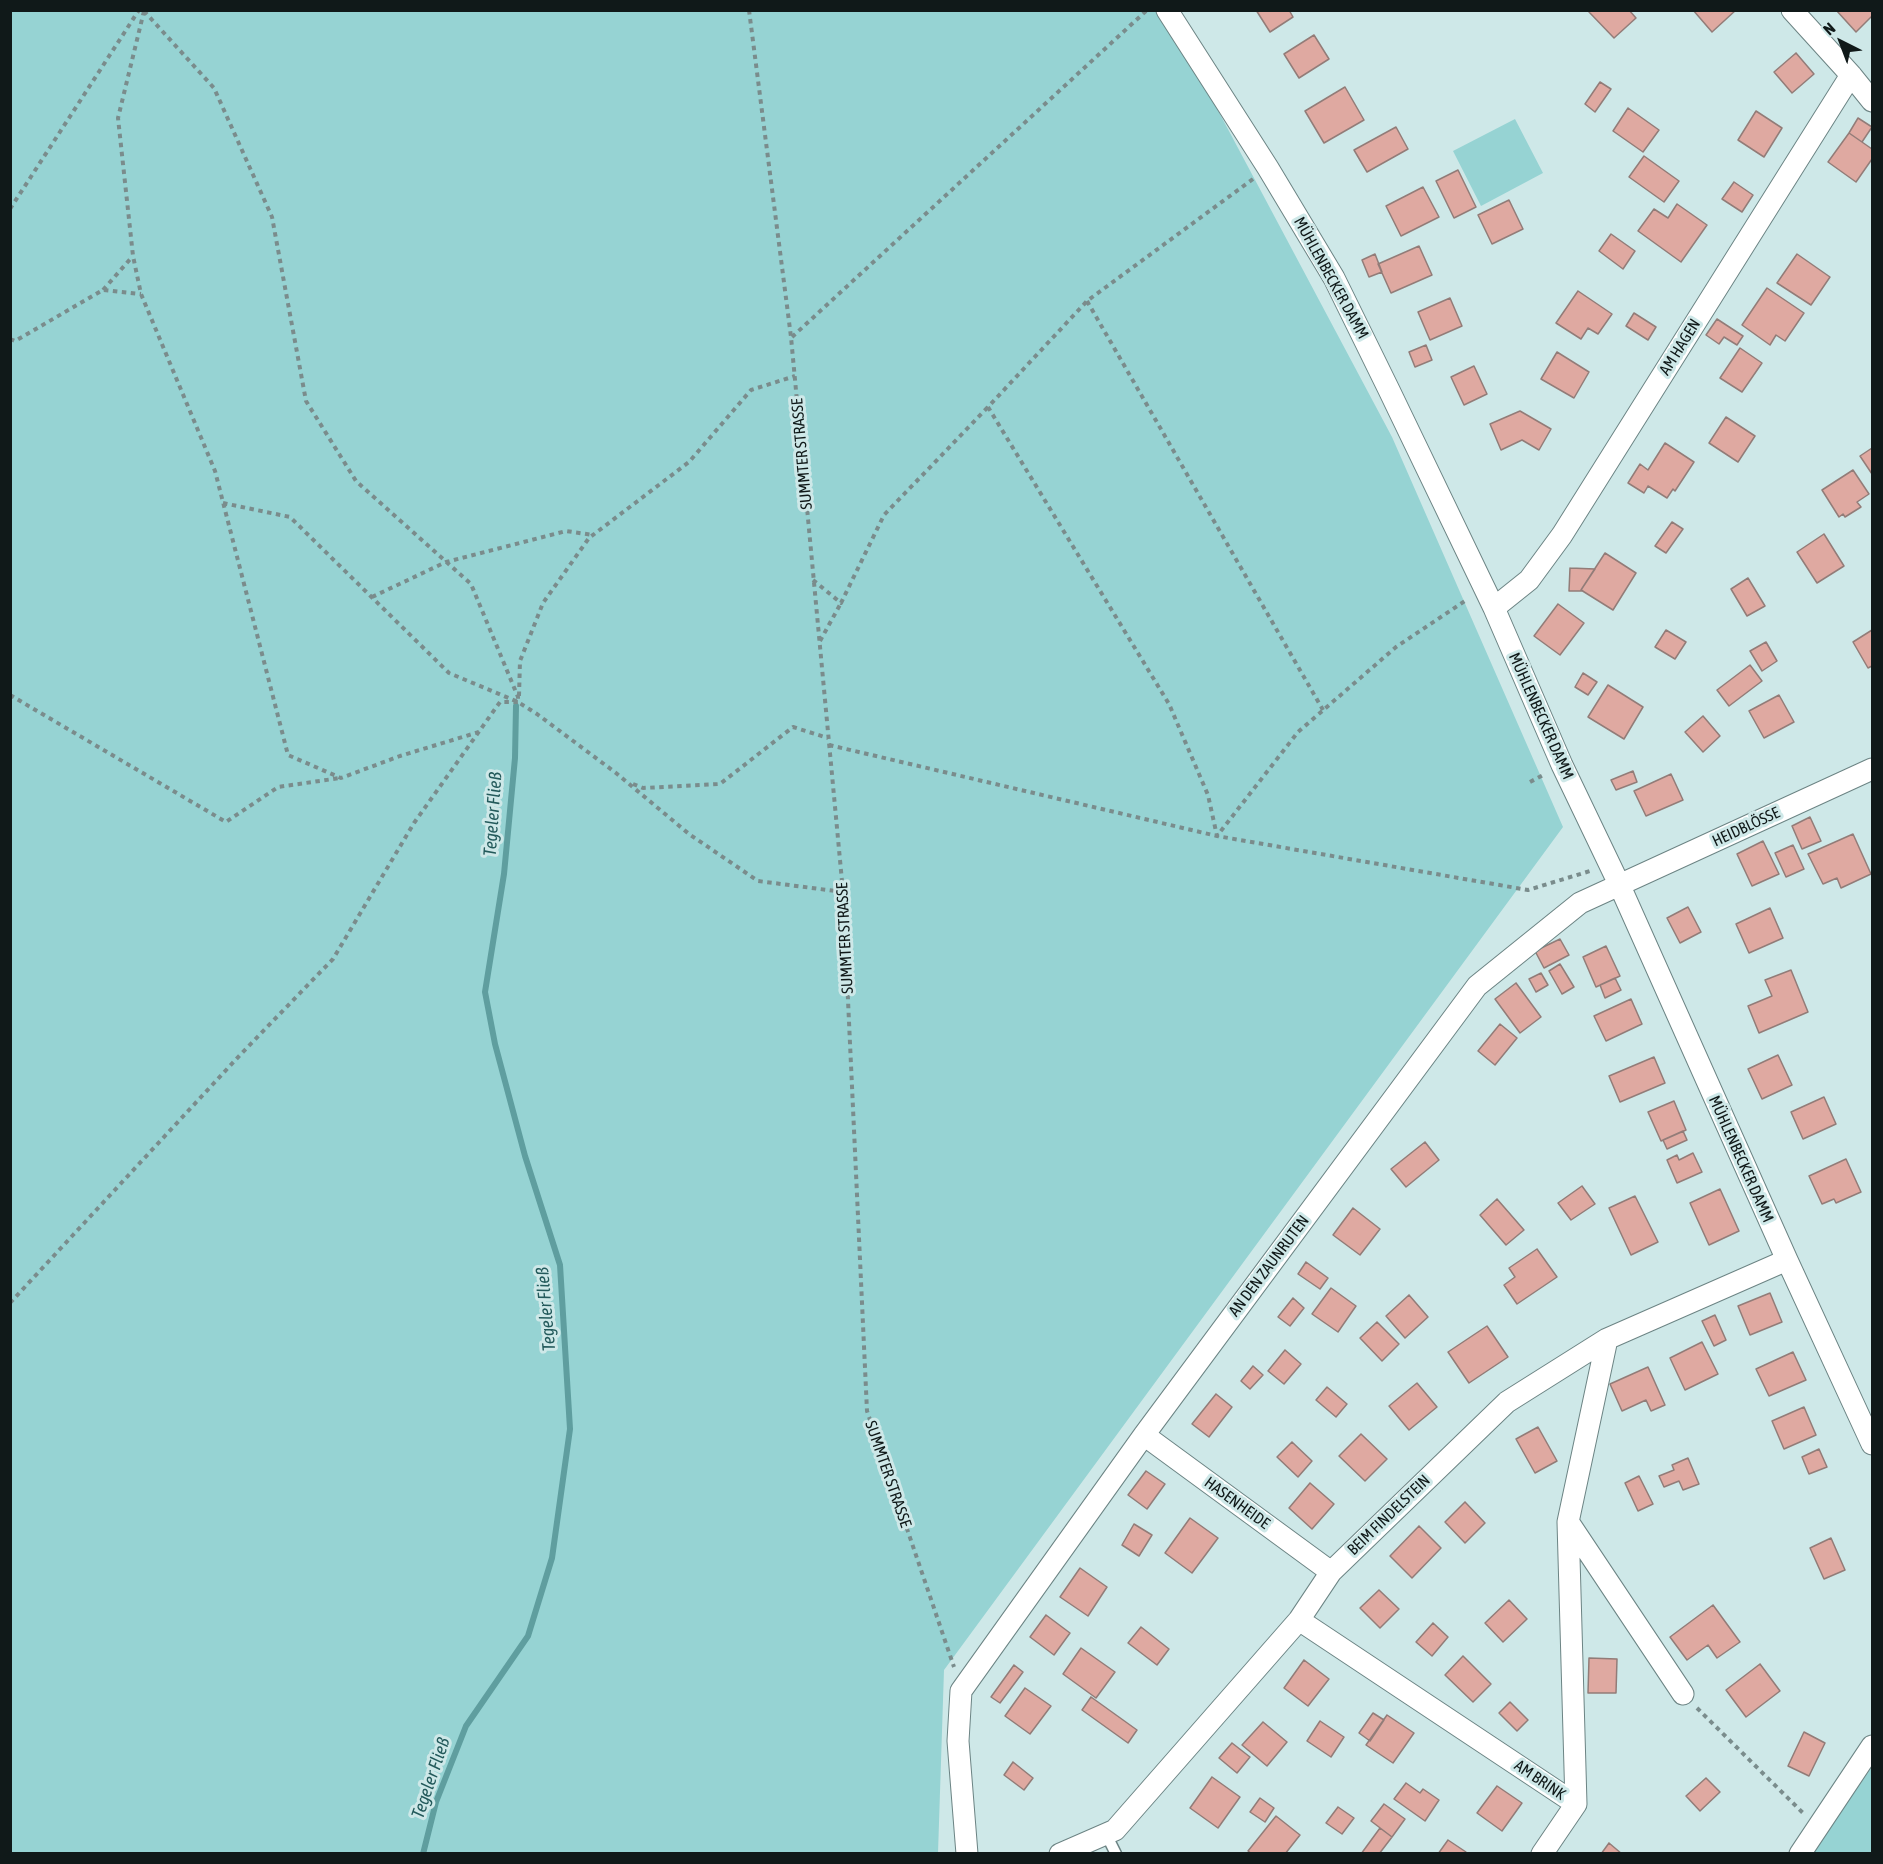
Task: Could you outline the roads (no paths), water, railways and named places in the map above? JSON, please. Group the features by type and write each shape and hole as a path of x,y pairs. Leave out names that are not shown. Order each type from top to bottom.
{"street":[{"name":"MÜHLENBECKER DAMM","path":"1167,10 1268,168 1334,278 1494,608 1562,765 1619,885 1872,1444"},
{"path":"1792,10 1872,101"},
{"name":"AM HAGEN","path":"1494,608 1529,580 1562,535 1851,75"},
{"name":"HEIDBLÖSSE","path":"1619,885 1872,769"},
{"name":"AN DEN ZAUNRUTEN","path":"966,1854 958,1742 962,1691 1144,1435 1477,986 1580,903 1619,885"},
{"name":"BEIM FINDELSTEIN","path":"1060,1854 1115,1830 1299,1620 1330,1572 1507,1402 1607,1339 1787,1260"},
{"name":"AM BRINK","path":"1576,1804 1568,1522 1607,1339"},
{"name":"HASENHEIDE","path":"1144,1435 1330,1572"},
{"path":"1568,1522 1683,1694"},
{"name":"AM BRINK","path":"1299,1620 1576,1804"},
{"path":"1800,1854 1872,1746"},
{"path":"1542,1854 1576,1804"}],"lane":[{"path":"1106,1834 1116,1854"}],"waterway":[{"name":"Tegeler Fließ","path":"423,1854 436,1802 466,1726 528,1636 552,1558 570,1429 560,1265 525,1156 495,1044 485,992 504,874 515,758 516,706"}]}
